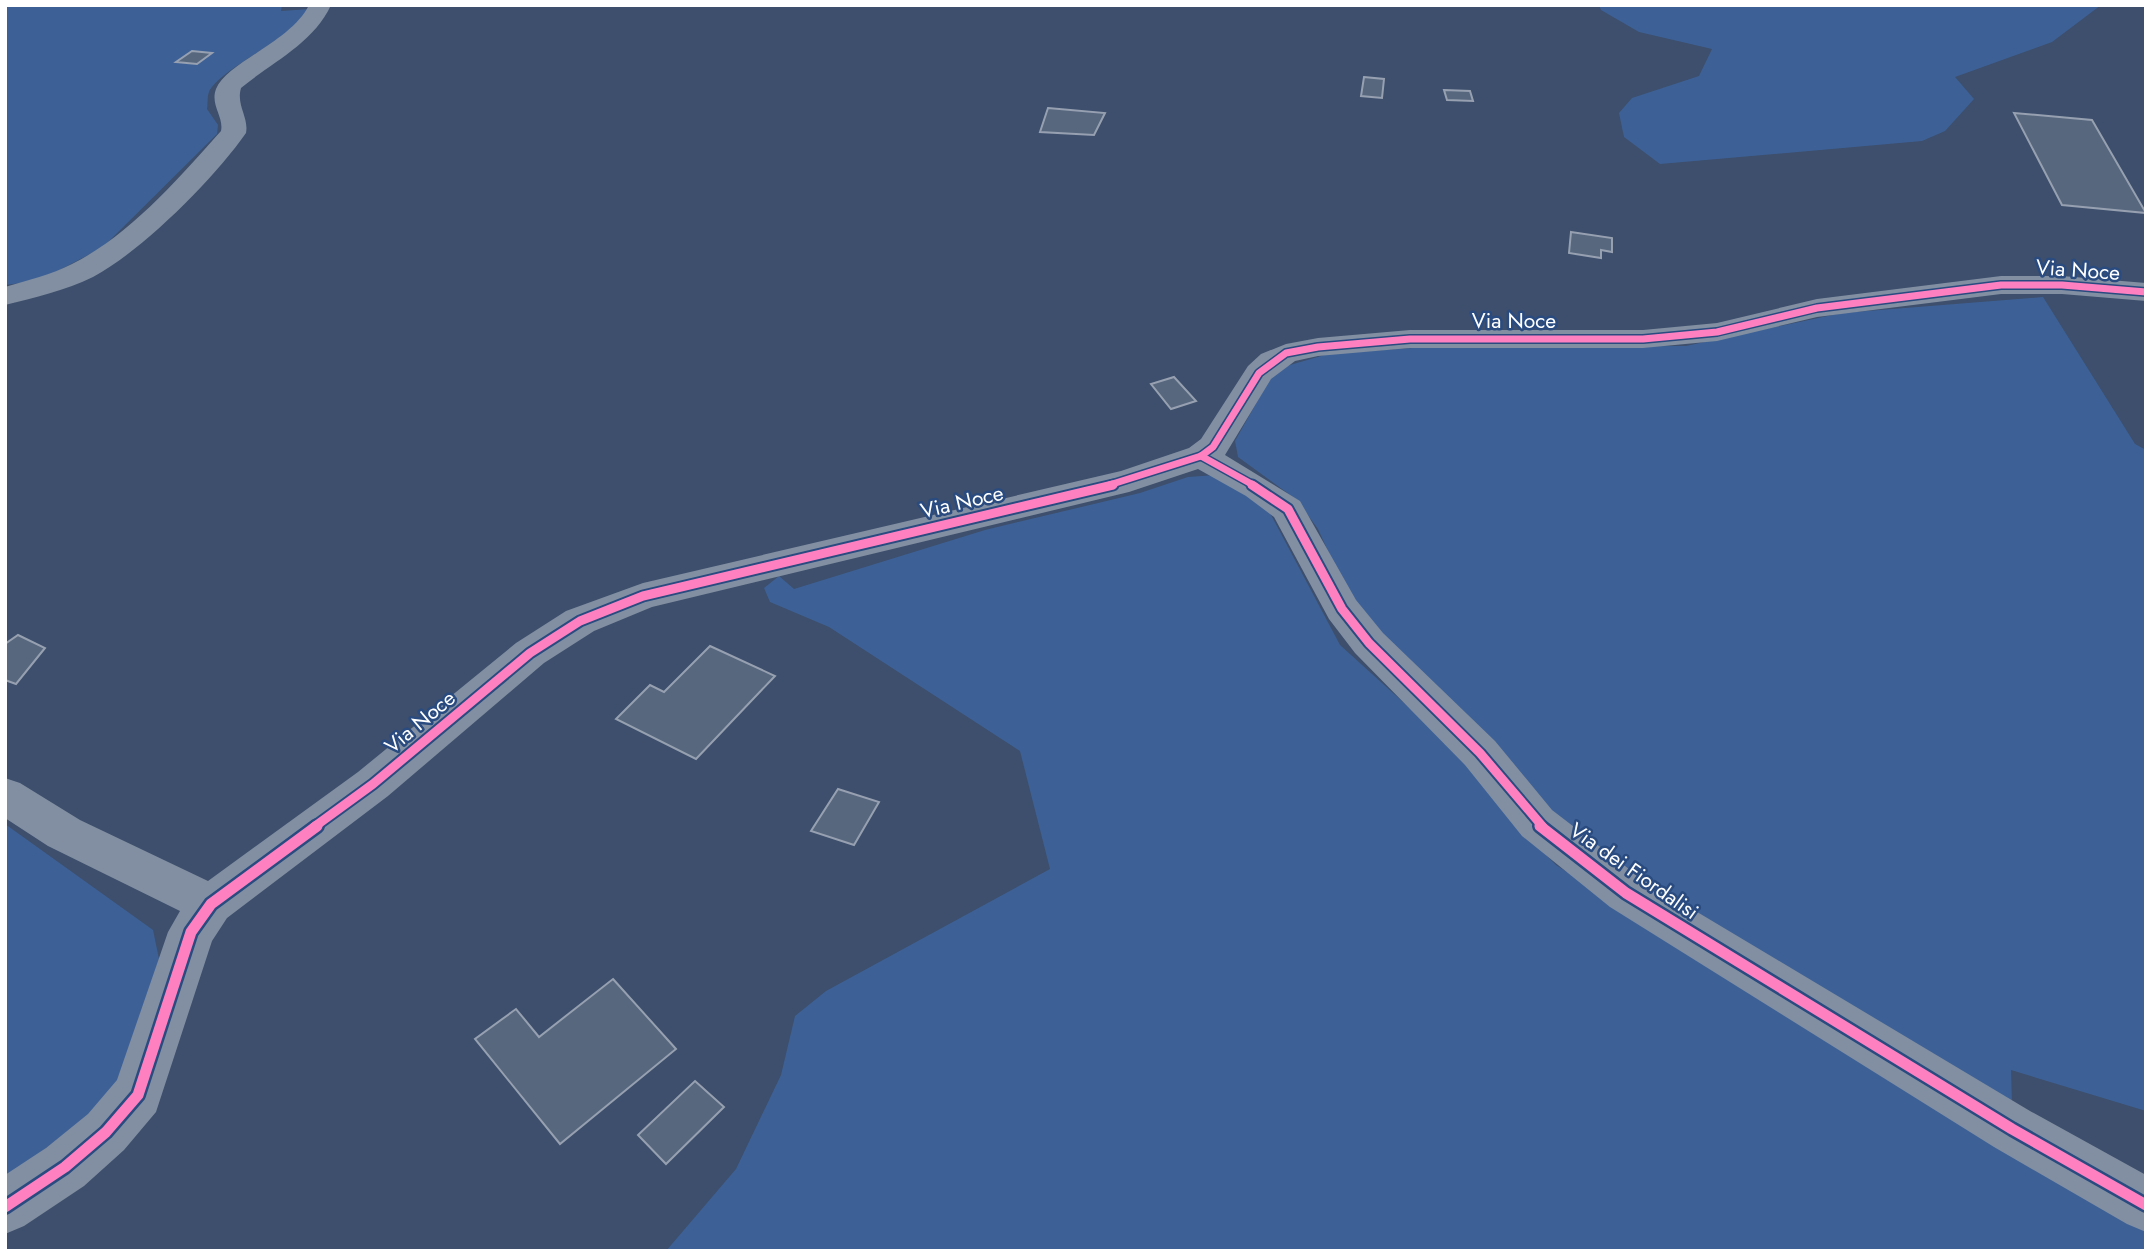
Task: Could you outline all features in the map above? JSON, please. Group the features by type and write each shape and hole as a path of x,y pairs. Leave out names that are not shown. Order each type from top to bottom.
{"street":[{"path":"5,296 67,277 90,266 111,252 168,202 233,132 235,124 226,106 225,95 230,85 288,43 314,17 320,5"},
{"name":"Via Noce","path":"5,1207 65,1167 106,1132 138,1095 191,932 211,904 373,784 530,653 580,621 643,596 1129,481 1201,456 1213,447 1259,373 1272,360 1318,347 1410,339 1643,339 1717,331 1818,308 2001,285 2062,285 2146,292"},
{"name":"Via dei Fiordalisi","path":"1201,456 1258,488 1288,509 1342,609 1369,643 1480,753 1537,823 1571,852 1626,893 2012,1129 2146,1205"},
{"path":"5,794 64,834 211,904"}],"shaded area":[{"path":"5,5 282,5 281,11 310,9 287,32 215,83 209,92 207,109 218,125 217,134 103,247 56,272 29,282 5,285"},
{"path":"1599,5 2101,5 2052,42 1955,77 1974,99 1945,131 1922,141 1660,164 1624,137 1619,113 1632,98 1699,76 1712,49 1639,32 1601,10"},
{"path":"2043,297 2135,444 2146,450 2146,1111 2011,1070 2012,1105 1627,877 1543,803 1408,663 1350,599 1318,529 1297,500 1238,457 1235,441 1271,377 1283,367 1328,354 1427,347 1686,346 1842,313"},
{"path":"1216,475 1269,511 1340,645 1457,751 1519,828 1556,865 1965,1125 2146,1231 2146,1251 666,1251 736,1169 781,1075 795,1016 826,991 1050,869 1020,751 829,627 770,602 764,588 779,576 794,589 985,530 1140,493 1188,477"},
{"path":"5,824 153,930 159,959 120,1083 87,1116 5,1180"}],"building":[{"path":"192,51 212,53 197,64 176,62"},
{"path":"1364,77 1384,79 1382,98 1361,96"},
{"path":"1444,90 1470,91 1473,101 1447,100"},
{"path":"1048,108 1105,113 1094,135 1040,132"},
{"path":"2014,113 2092,120 2146,213 2062,205"},
{"path":"1571,232 1612,238 1612,252 1601,250 1601,258 1569,253"},
{"path":"1174,377 1196,401 1171,409 1151,384"},
{"path":"18,635 45,648 16,684 5,680 5,644"},
{"path":"710,646 775,676 696,759 616,719 650,685 664,692"},
{"path":"838,789 879,802 854,845 811,831"},
{"path":"613,979 676,1049 560,1144 475,1039 516,1009 539,1037"},
{"path":"695,1081 724,1107 666,1164 638,1135"}],"cycle path":[{"path":"5,1207 65,1167 106,1132 138,1095 191,932 211,904 373,784 530,653 580,621 643,596 1129,481 1201,456 1213,447 1259,373 1286,353 1318,347 1410,339 1643,339 1717,332 1817,308 2001,285 2062,285 2146,292"},
{"path":"1201,456 1258,488 1288,509 1342,609 1369,643 1480,753 1537,823 1626,893 2012,1129 2146,1205"}]}
